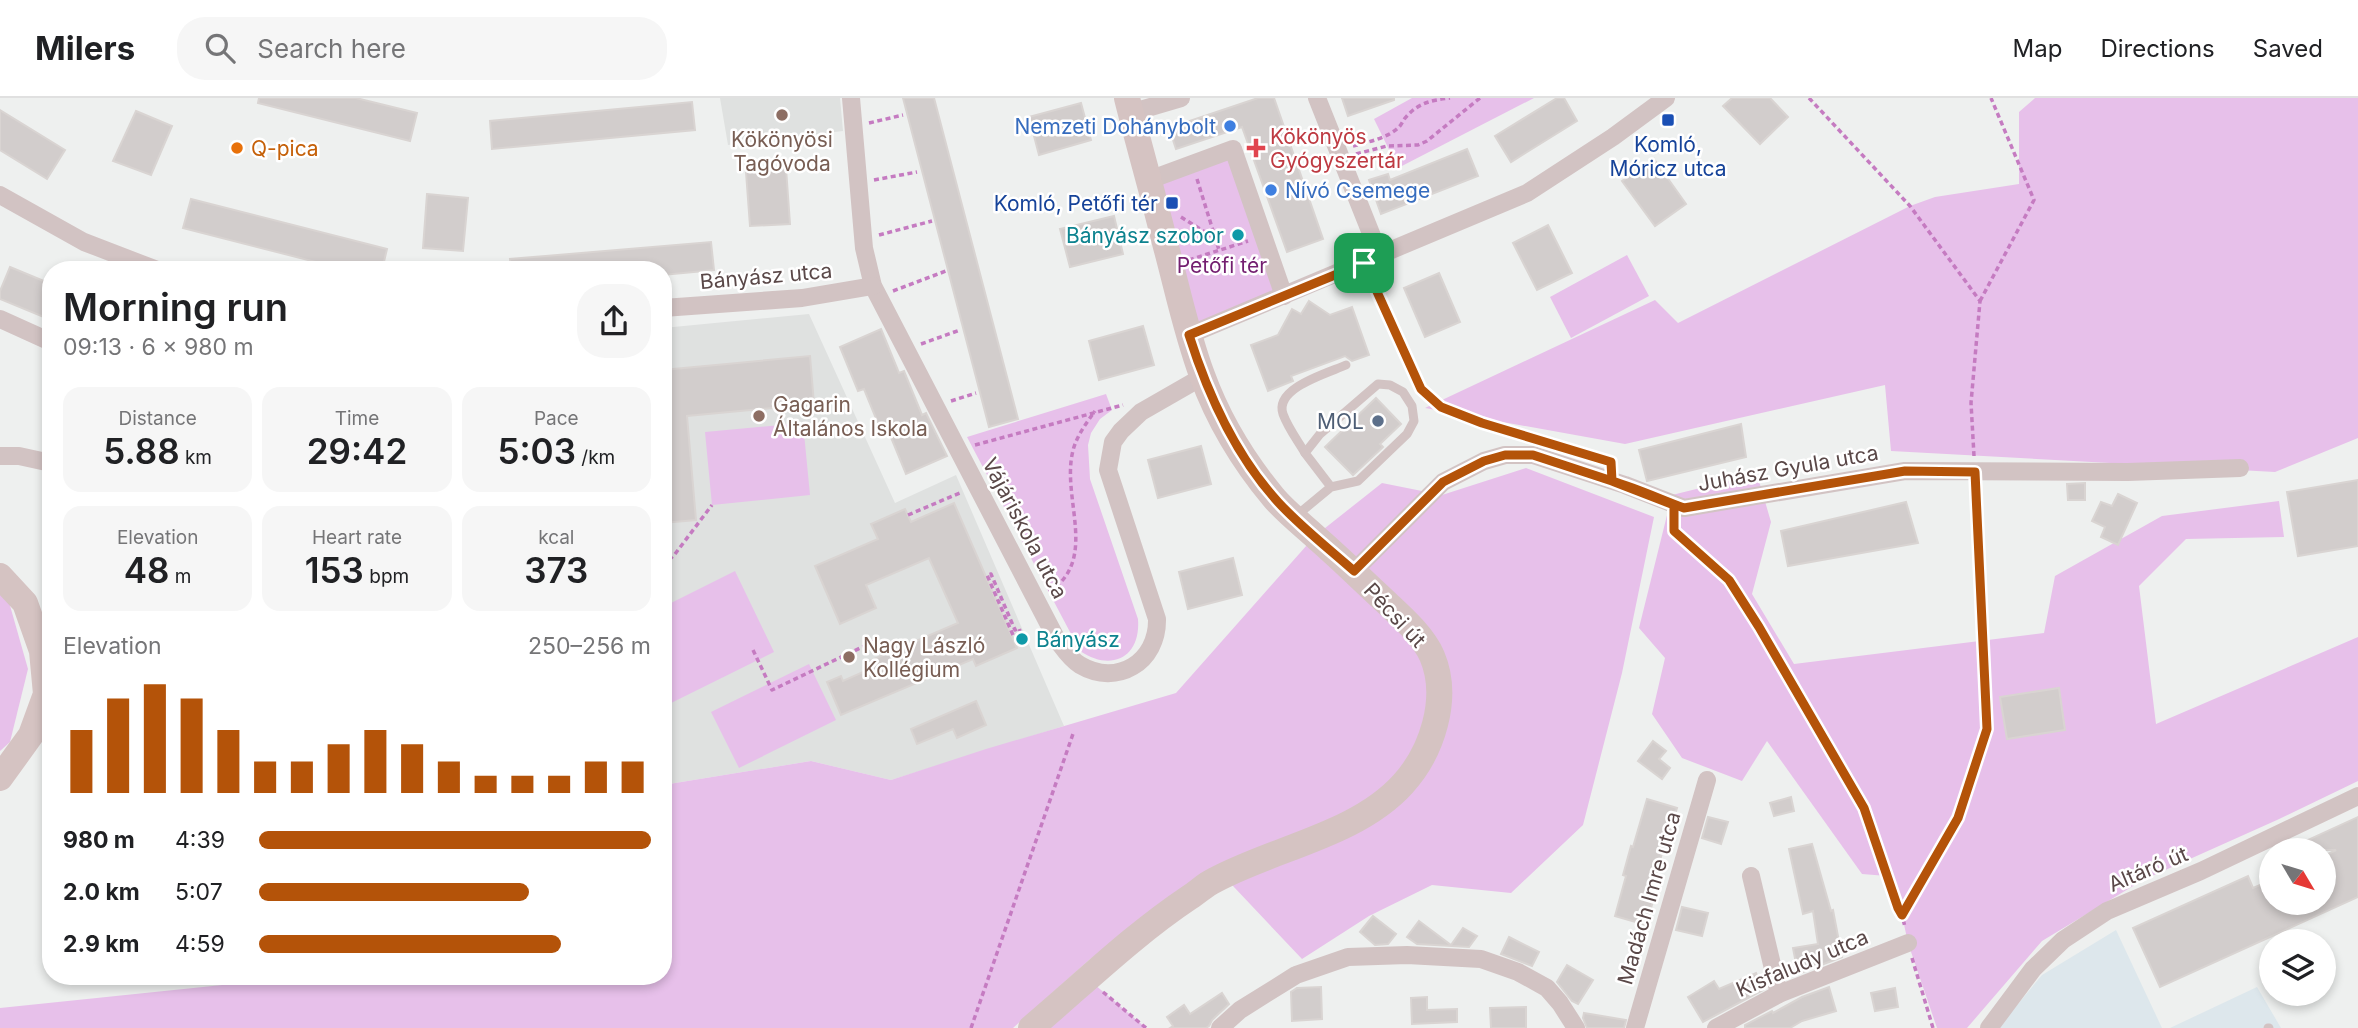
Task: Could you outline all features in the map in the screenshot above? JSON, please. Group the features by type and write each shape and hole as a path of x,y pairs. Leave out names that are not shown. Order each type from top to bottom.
{"main road":[{"name":"Pécsi út","path":"1031,1028 1146,929 1215,880 1349,822 1385,801 1404,783 1419,761 1432,736 1438,700 1437,677 1432,657 1407,623 1354,571 1293,518 1254,472 1225,426 1202,377 1189,335 1129,105"},
{"path":"0,576 25,603 42,648"},
{"path":"0,778 31,735 42,705"}],"street":[{"name":"Vájáriskola utca","path":"851,98 863,239 875,290 1057,640 1079,665 1104,674 1120,672 1144,660 1153,647 1157,619 1108,470 1113,442 1141,412 1202,377"},
{"path":"1129,105 1181,98"},
{"path":"1317,98 1339,154 1372,259"},
{"path":"1189,335 1527,193 1613,137 1666,98"},
{"path":"1149,180 1233,149 1284,296"},
{"path":"0,195 84,242 134,261"},
{"name":"Bányász utca","path":"672,307 875,290"},
{"path":"0,319 42,338"},
{"name":"Juhász Gyula utca","path":"1354,571 1443,482 1484,461 1505,455 1533,455 1625,485 1684,508 1905,471 2128,472 2240,468"},
{"path":"0,456 19,456 42,461"},
{"name":"Madách Imre utca","path":"1635,1028 1707,780"},
{"name":"Altáró út","path":"1989,1028 2033,969 2063,940 2107,911 2201,871 2358,796"},
{"path":"1751,876 1779,994"},
{"name":"Kisfaludy utca","path":"1716,1028 1779,994 1908,943"},
{"path":"1220,1028 1240,1010 1296,975 1348,957 1408,955 1481,958 1518,972 1547,988 1576,1028"}],"lane":[{"path":"1331,487 1305,453 1283,413 1282,404 1286,396 1300,385 1346,365"},
{"path":"1293,518 1331,487 1358,481 1393,450 1414,421 1412,406 1403,392 1390,384 1378,384 1334,421 1305,453"}],"path":[{"path":"1339,154 1378,139 1399,127 1404,118 1422,104 1433,99 1450,98"},
{"path":"1339,154 1387,146 1418,145 1427,141 1480,98"},
{"path":"1809,98 1910,206 1980,301"},
{"path":"1902,915 1958,818 1987,729 1971,403 1980,301 2034,200 1991,98"},
{"path":"853,126 903,115"},
{"path":"1192,164 1219,250"},
{"path":"858,183 917,172"},
{"path":"1178,216 1215,238"},
{"path":"863,239 932,221"},
{"path":"1171,266 1264,236"},
{"path":"1372,259 1421,389 1441,407 1534,438"},
{"path":"875,290 903,288 946,271"},
{"path":"905,349 960,331"},
{"path":"935,406 976,393"},
{"path":"958,450 1121,404 1141,412"},
{"path":"1037,601 1059,586 1069,574 1076,556 1070,472 1072,453 1079,434 1095,411"},
{"path":"908,515 976,485"},
{"path":"672,555 712,505"},
{"path":"1674,505 1674,531 1729,580 1864,808 1902,915 1933,1028"},
{"path":"991,573 1015,630 1018,628 1019,632 1012,635 987,575 991,573"},
{"path":"753,650 772,690 877,640 883,653"},
{"path":"971,1028 1074,731"},
{"path":"1088,979 1146,1028"}],"shaded area":[{"name":"Kökönyösi Tagóvoda","path":"720,98 840,98 843,131 728,145"},
{"name":"Nagy László Kollégium","path":"809,314 895,503 956,475 1064,726 891,780 811,761 672,784 672,327"},
{"path":"2116,930 2162,1028 1998,1028 2042,975"},
{"path":"2257,987 2259,1006 2268,1006 2281,1028 2170,1028"}],"green space":[{"path":"1412,98 1534,98 1398,168 1374,119"},
{"path":"2035,98 2358,98 2358,438 2275,472 1891,451 1885,385 1625,444 1425,408 1655,300 1678,323 1910,206 1935,197 2019,184 2019,112"},
{"name":"Petőfi tér","path":"1233,149 1284,296 1189,335 1149,180"},
{"path":"1627,255 1649,296 1571,338 1550,297"},
{"path":"1106,394 1112,410 1100,419 1091,433 1088,445 1090,479 1138,619 1135,643 1122,658 1113,660 1092,657 1080,651 967,437"},
{"path":"803,423 810,495 712,505 705,432"},
{"path":"1526,468 1654,517 1622,673 1583,825 1511,893 1432,885 1369,916 1302,959 1216,868 1089,960 1013,1028 0,1028 0,1008 221,985 672,985 672,784 811,761 891,780 1176,693 1315,536 1382,483 1442,495"},
{"path":"1757,474 1771,522 1752,594 1794,664 2044,633 2055,576 2162,516 2279,501 2284,537 2186,539 2139,586 2156,724 2358,637 2358,781 2143,880 2042,941 1967,1028 1937,1028 1887,876 1862,874 1767,741 1742,781 1682,758 1652,714 1665,658 1639,628 1672,495"},
{"path":"735,571 774,652 672,703 672,602"},
{"path":"0,589 9,602 28,669 10,742 0,751"},
{"path":"809,664 836,720 739,768 711,712"},
{"path":"1088,979 1146,1028 1039,1028"}],"building":[{"path":"259,98 356,98 417,113 410,141 258,103"},
{"path":"903,98 934,98 1018,419 989,427"},
{"path":"1258,98 1274,98 1323,239 1287,252 1242,127 1176,149 1169,128"},
{"path":"1342,98 1394,98 1394,100 1348,116"},
{"path":"1557,98 1564,98 1577,121 1511,162 1495,136"},
{"path":"1732,98 1770,98 1788,117 1760,144 1723,106"},
{"path":"692,102 695,130 492,149 490,121"},
{"path":"1081,103 1091,140 1039,155 1029,117"},
{"path":"0,110 65,150 47,179 0,150"},
{"path":"136,111 172,126 151,175 113,161"},
{"path":"1467,149 1478,176 1381,214 1369,180 1388,174 1390,180"},
{"path":"1654,159 1686,204 1655,226 1622,181"},
{"path":"786,168 790,224 750,226 746,172"},
{"path":"427,194 468,198 463,251 423,248"},
{"path":"191,199 387,249 384,261 312,261 183,228"},
{"path":"1114,216 1123,254 1070,267 1060,229"},
{"path":"1548,225 1572,273 1537,290 1513,243"},
{"path":"711,242 714,270 672,274 672,261 510,259"},
{"path":"10,267 42,280 42,316 0,299 0,291"},
{"path":"1439,273 1460,322 1425,337 1404,288"},
{"path":"1309,301 1330,315 1352,307 1369,355 1352,361 1345,356 1291,376 1293,381 1268,391 1251,345 1278,335 1292,309 1301,314"},
{"path":"1143,326 1154,365 1099,380 1089,341"},
{"path":"881,329 899,373 904,371 922,415 926,413 947,456 906,474 888,430 882,433 864,389 858,391 840,347"},
{"path":"810,356 814,404 687,416 696,520 672,522 672,369"},
{"path":"1376,398 1401,424 1380,444 1383,447 1353,475 1325,447"},
{"path":"1741,424 1746,457 1647,481 1639,450"},
{"path":"1201,446 1211,484 1158,498 1148,460"},
{"path":"2358,480 2358,546 2298,556 2287,492"},
{"path":"2085,483 2085,500 2068,500 2067,484"},
{"path":"2118,494 2137,503 2118,545 2101,537 2105,527 2092,521 2101,502 2112,506"},
{"path":"1906,502 1918,543 1788,566 1781,531"},
{"path":"954,503 1017,648 976,666 973,659 841,715 827,682 841,676 843,681 870,669 867,662 958,623 929,558 866,585 876,608 840,624 815,566 878,539 871,524 905,509 911,522"},
{"path":"1233,558 1242,595 1188,609 1179,572"},
{"path":"2059,688 2065,730 2007,739 2000,697"},
{"path":"976,701 986,725 957,738 953,729 917,744 911,729"},
{"path":"1653,741 1666,751 1659,759 1670,768 1662,779 1638,761"},
{"path":"1791,797 1794,811 1774,816 1770,803"},
{"path":"1647,799 1677,808 1650,897 1654,898 1646,925 1615,916 1626,876 1623,875"},
{"path":"1708,817 1728,822 1721,844 1702,838"},
{"path":"2358,817 2358,897 2336,907 2336,838 2312,838"},
{"path":"1812,844 1831,911 1833,910 1842,957 1798,974 1793,948 1818,944 1813,911 1803,914 1789,849"},
{"path":"2248,876 2253,888 2259,885 2259,915 2318,915 2288,929 2259,929 2259,942 2160,987 2133,928"},
{"path":"1682,907 1708,913 1702,936 1676,930"},
{"path":"1373,916 1396,934 1388,944 1375,945 1360,932"},
{"path":"1419,921 1451,945 1463,928 1477,936 1469,947 1417,944 1407,937"},
{"path":"1509,937 1539,952 1532,966 1501,954"},
{"path":"1567,965 1593,980 1578,1004 1572,1001 1557,982"},
{"path":"1756,973 1763,990 1703,1022 1688,997 1714,981 1719,989"},
{"path":"1321,987 1322,1019 1292,1021 1291,992 1297,988"},
{"path":"1829,987 1836,1011 1802,1021 1790,1028 1745,1028 1745,1025 1772,1011 1773,1013 1802,997"},
{"path":"1895,988 1898,1007 1875,1011 1871,993"},
{"path":"1222,993 1229,1004 1209,1026 1170,1028 1173,1026 1167,1017 1184,1005 1190,1014"},
{"path":"1427,997 1427,1010 1457,1009 1457,1022 1412,1024 1411,998"},
{"path":"1526,1007 1526,1028 1491,1028 1490,1008"},
{"path":"1584,1013 1626,1020 1624,1028 1587,1028"}],"place":[{"name":"Kökönyösi Tagóvoda","path":"782,115"},
{"name":"Komló, Móricz utca","path":"1668,120"},
{"name":"Nemzeti Dohánybolt","path":"1230,126"},
{"name":"Q-pica","path":"237,148"},
{"name":"Kökönyös Gyógyszertár","path":"1256,148"},
{"name":"Nívó Csemege","path":"1271,190"},
{"name":"Komló, Petőfi tér","path":"1172,203"},
{"name":"Bányász szobor","path":"1238,235"},
{"name":"Gagarin Általános Iskola","path":"759,416"},
{"name":"MOL","path":"1378,421"},
{"name":"Bányász","path":"1022,639"},
{"name":"Nagy László Kollégium","path":"849,657"}],"route":[{"path":"1364,263 1189,335 1202,377 1225,426 1275,499 1354,571 1443,482 1484,461 1505,455 1533,455 1612,481 1625,485 1674,505 1674,531 1729,580 1864,808 1902,915 1958,818 1987,729 1975,472 1905,471 1684,508 1674,505 1612,481 1611,462 1482,423 1441,407 1421,389 1364,263"}]}
